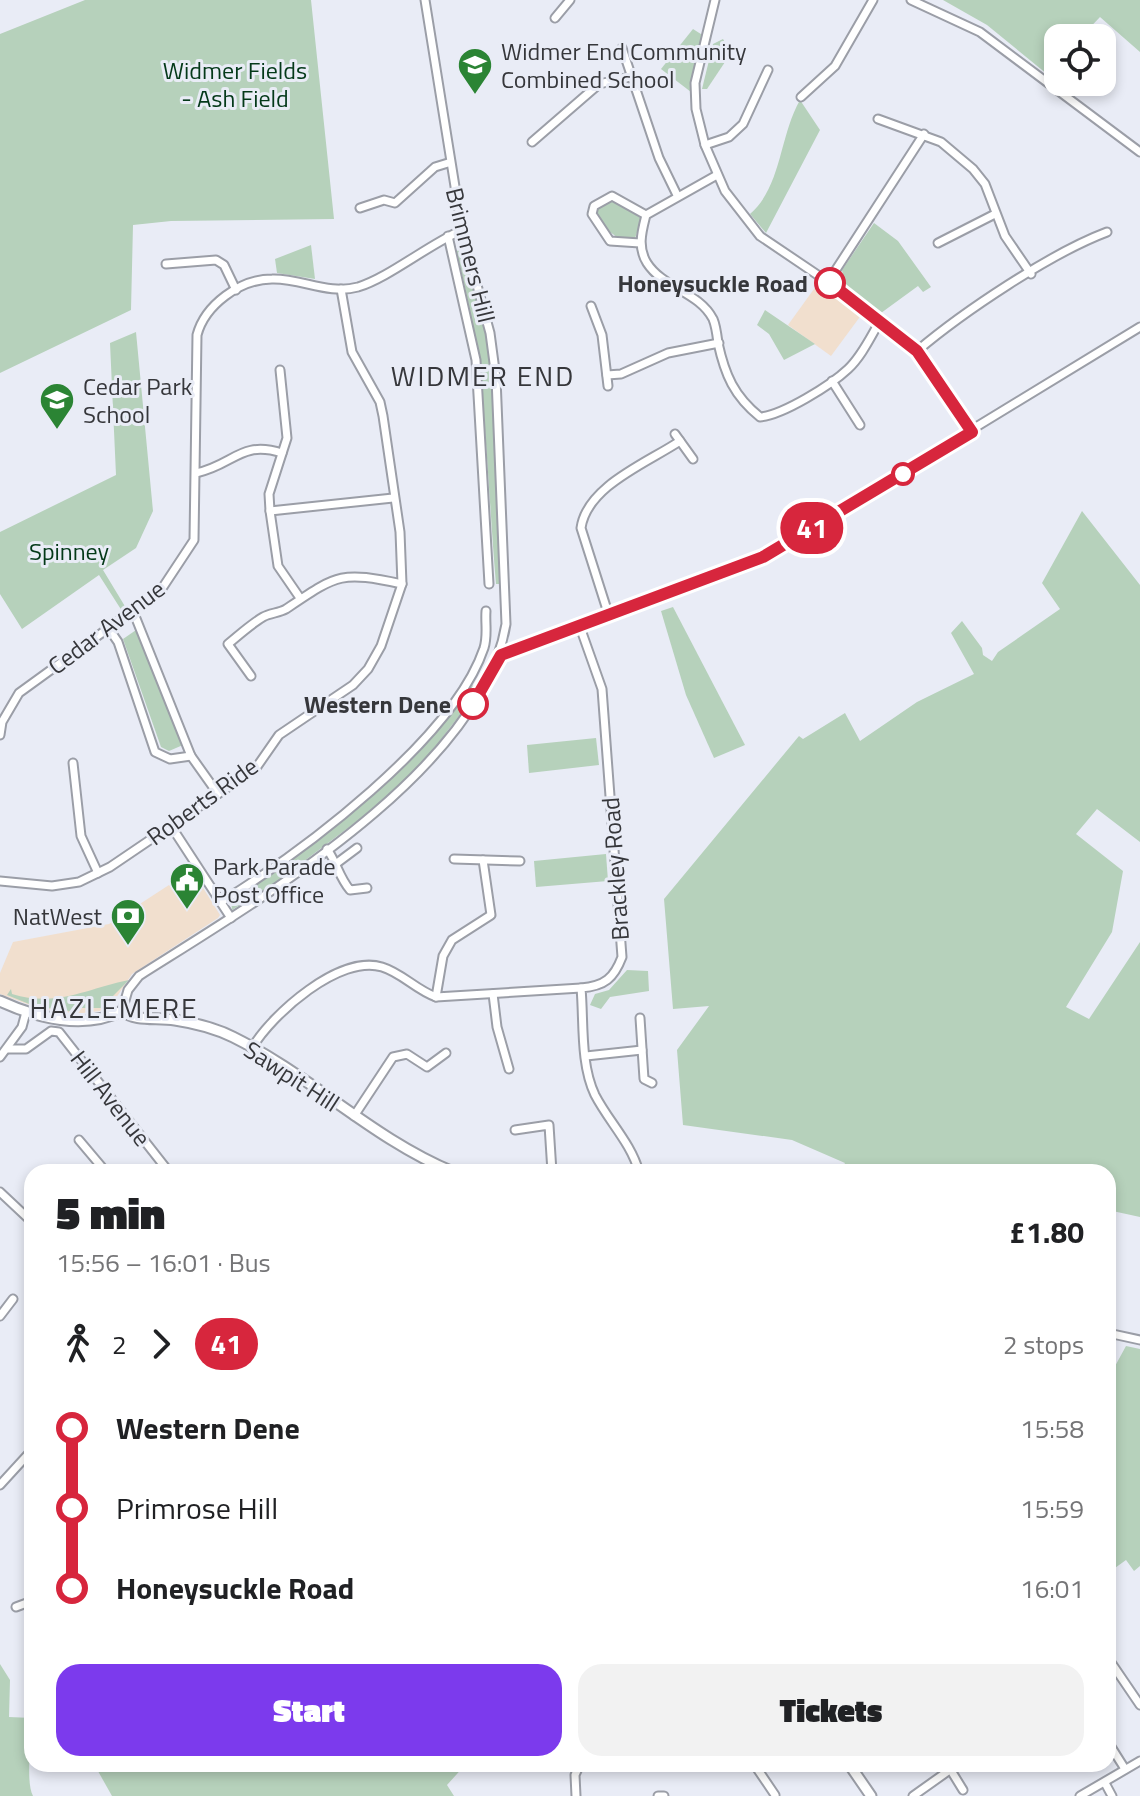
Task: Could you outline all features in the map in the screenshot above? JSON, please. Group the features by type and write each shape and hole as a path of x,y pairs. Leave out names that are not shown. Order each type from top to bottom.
{"street":[{"name":"Brimmers Hill","path":"425,0 448,163 462,230 490,333 496,378 506,624 501,655"},
{"path":"555,18 570,0"},
{"path":"715,0 695,83 696,109 717,175 760,236 828,282 917,351 972,432"},
{"path":"801,97 835,66 873,0"},
{"path":"911,0 980,32 1140,152"},
{"path":"622,48 659,158 677,195"},
{"path":"705,145 729,137 743,124 768,70"},
{"path":"532,142 599,84 630,77"},
{"path":"878,119 941,142 973,169 985,184 995,214 1031,274"},
{"path":"828,282 924,134"},
{"path":"360,208 384,200 395,203 435,167 448,163"},
{"path":"717,175 646,215 640,243 647,263 661,277 699,301 714,320 725,373 741,402 760,417 772,416 850,367 880,321"},
{"path":"640,243 610,241 592,214 594,206 612,196 646,215"},
{"path":"938,243 995,214"},
{"name":"Cedar Avenue","path":"0,735 6,713 19,693 161,590 194,540 197,335 201,320 210,310 236,290 273,279 341,289 372,282 462,230"},
{"path":"917,351 943,329 1086,240 1107,232"},
{"path":"448,236 476,360 489,584"},
{"path":"166,264 216,260 224,265 236,290"},
{"name":"Roberts Ride","path":"0,881 52,886 79,882 98,873 256,768 279,735 353,685 368,669 381,646 402,584 403,560 380,402 352,352 341,289"},
{"path":"591,306 602,335 608,386"},
{"path":"0,1001 26,1012 94,1021 122,1011 128,990 139,976 231,918 387,802 446,742 487,685 501,655 763,557 1140,327"},
{"path":"607,375 621,374 668,353 719,343"},
{"path":"280,370 287,438 269,494 270,511 278,566 300,598"},
{"path":"832,381 860,425"},
{"path":"609,616 581,528 583,514 596,496 678,438 693,459"},
{"path":"196,473 210,470 253,447 282,453"},
{"path":"270,511 393,498"},
{"path":"251,676 226,641 264,617 283,611 325,581 341,576 357,575 402,584"},
{"path":"133,611 191,756 218,794"},
{"path":"221,902 262,876 377,786 445,711 471,674 484,647 486,611"},
{"name":"Brackley Road","path":"436,997 596,987 614,977 622,957 602,689 580,627"},
{"path":"109,629 118,642 155,752 170,759 191,756"},
{"path":"471,674 487,685"},
{"path":"73,763 81,836 98,873"},
{"path":"171,826 231,918"},
{"path":"337,863 357,848"},
{"path":"327,849 337,863 338,876 350,890 367,888"},
{"path":"454,859 520,861"},
{"path":"252,1048 271,1020 337,972 358,965 381,967 417,991 436,997 443,956 452,940 491,915 483,860"},
{"path":"581,988 586,1056 595,1094 636,1164"},
{"path":"493,994 497,1027 509,1069"},
{"name":"Sawpit Hill","path":"122,1011 131,1018 195,1023 252,1048 411,1152 436,1164"},
{"path":"0,1057 8,1049 26,1012"},
{"path":"640,1018 644,1079 652,1083"},
{"name":"Hill Avenue","path":"8,1049 26,1049 51,1031 59,1032 163,1164"},
{"path":"586,1056 642,1050"},
{"path":"354,1116 393,1057 407,1054 427,1067 446,1053"},
{"path":"515,1130 549,1125 551,1164"},
{"path":"79,1140 99,1164"},
{"path":"0,1192 24,1214"},
{"path":"0,1316 13,1299"},
{"path":"1116,1335 1140,1340"},
{"path":"0,1485 24,1458"},
{"path":"16,1607 24,1604"},
{"path":"1116,1670 1140,1705"},
{"path":"1116,1755 1125,1769"},
{"path":"1080,1796 1140,1761"},
{"path":"576,1772 576,1796"},
{"path":"759,1772 775,1795"},
{"path":"854,1772 871,1796"},
{"path":"913,1796 943,1772"},
{"path":"952,1772 963,1790"},
{"path":"1105,1783 1112,1796"}],"shaded area":[{"path":"819,282 862,314 831,356 788,325"},
{"path":"195,875 220,915 218,918 132,974 114,1001 100,1011 74,1014 35,1007 0,994 0,973 13,942 109,924 169,885 173,890"}],"green space":[{"name":"Widmer Fields - Ash Field","path":"85,0 311,0 334,219 171,221 133,225 131,310 0,373 0,34"},
{"path":"943,0 1140,0 1140,52 1116,31 1116,24 1108,24 1100,17 1093,24 1044,24 1044,72 987,25"},
{"path":"693,29 704,36 691,92 661,69"},
{"path":"723,39 731,53 707,89 702,89 713,44"},
{"path":"800,100 820,130 766,233 750,214 768,190"},
{"path":"612,199 642,219 635,238 616,236 602,222 597,210"},
{"path":"874,223 898,241 931,287 923,292 918,286 881,313 845,287 842,270"},
{"path":"311,245 315,279 277,273 275,259"},
{"path":"464,249 482,306 492,356 500,584 496,584 480,376 456,251"},
{"path":"765,310 815,344 784,360 769,334 757,325"},
{"name":"Spinney","path":"136,332 153,511 136,548 103,570 126,608 122,611 99,575 22,629 0,594 0,532 116,475 110,343"},
{"path":"1082,511 1140,585 1140,842 1097,809 1076,834 1123,871 1112,932 1066,1007 1089,1019 1140,942 1140,1217 1116,1212 1116,1164 844,1164 792,1140 683,1125 677,1050 709,1006 673,1009 664,899 799,736 803,739 845,713 860,741 917,702 974,674 951,633 962,621 982,648 983,655 992,661 998,652 1060,609 1042,583"},
{"path":"673,607 745,745 714,758 686,695 661,611"},
{"path":"139,628 183,745 169,751 161,747 123,639"},
{"path":"473,685 479,690 432,751 389,797 279,880 232,910 231,900 384,784"},
{"path":"596,738 599,765 529,773 527,745"},
{"path":"606,854 608,881 536,887 534,861"},
{"path":"627,970 648,971 649,991 610,997 601,1009 590,1005 595,994 609,990"},
{"path":"129,980 101,1008 79,1008 74,1012 34,1006 7,995 11,989 12,994 28,998 58,998"},
{"path":"1126,1346 1140,1349 1140,1566 1134,1571 1126,1560 1116,1567 1116,1364"},
{"path":"0,1664 10,1680 9,1717 24,1718 24,1772 29,1772 33,1796 0,1796"},
{"path":"98,1772 459,1772 447,1785 454,1796 112,1796"}],"bus line":[{"name":"41","path":"473,704 487,685 501,655 763,557 972,432 917,351 830,283"}],"place":[{"name":"Widmer End Community Combined School","path":"475,96"},
{"name":"Honeysuckle Road","path":"830,283"},
{"name":"Cedar Park School","path":"57,431"},
{"name":"Western Dene","path":"473,704"},
{"name":"Park Parade Post Office","path":"187,911"},
{"name":"NatWest","path":"128,947"}],"district":[{"name":"WIDMER END","path":"483,375"},
{"name":"HAZLEMERE","path":"114,1007"}]}
